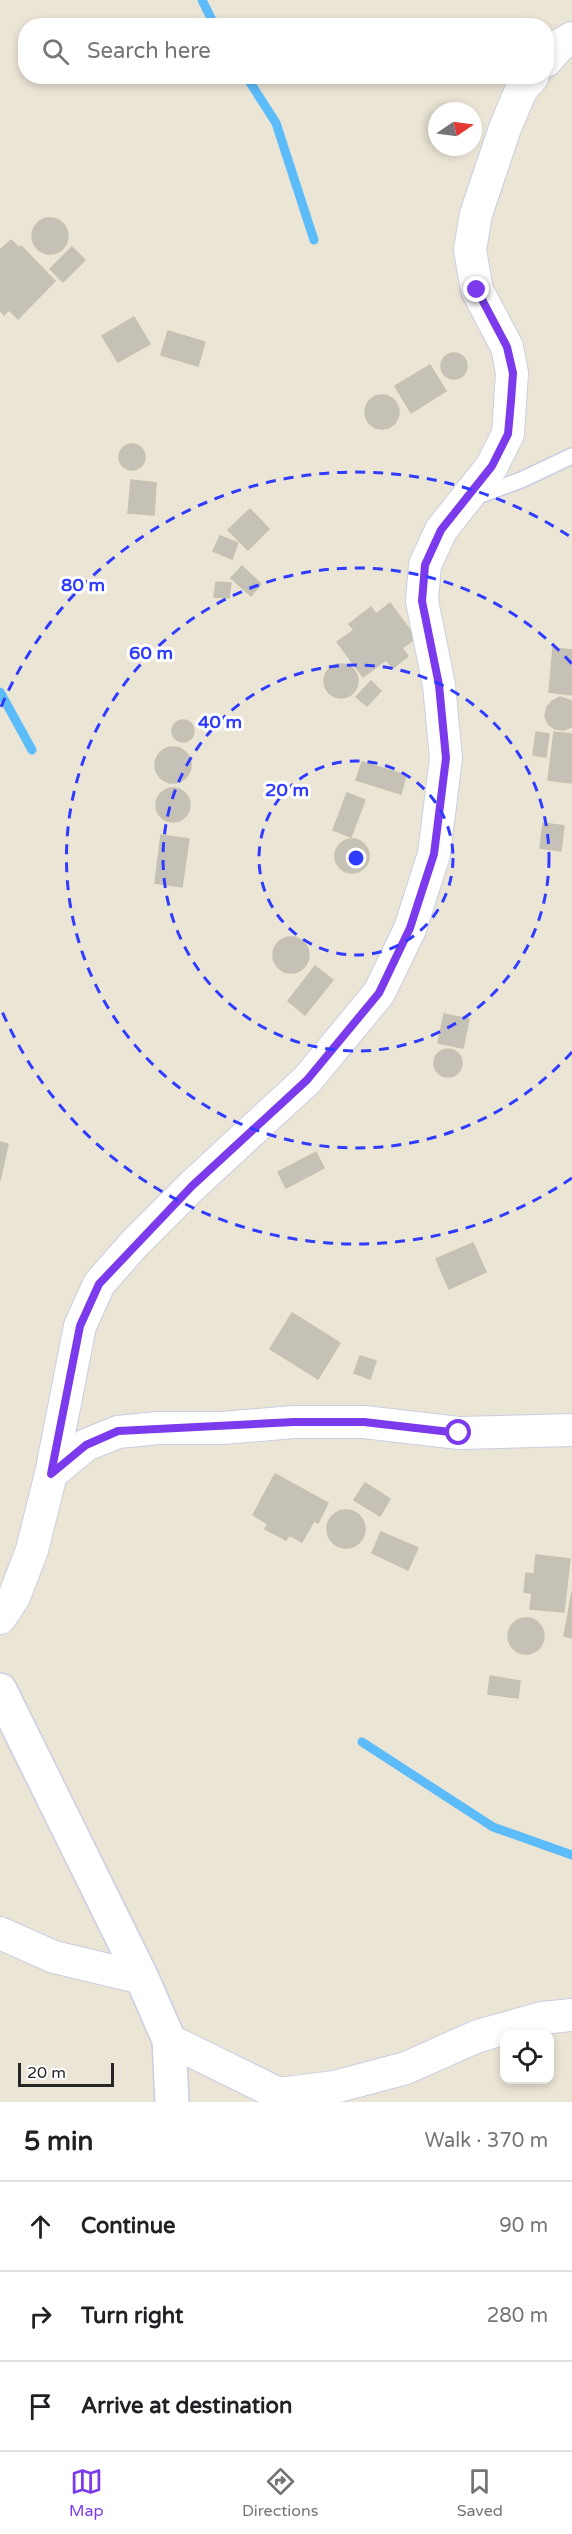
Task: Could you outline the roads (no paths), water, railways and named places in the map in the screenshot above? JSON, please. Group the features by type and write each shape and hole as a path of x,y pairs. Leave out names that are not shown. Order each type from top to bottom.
{"street":[{"path":"554,52 572,38"},
{"path":"0,1618 14,1597 32,1551 51,1474 80,1326 99,1284 192,1186 307,1080 379,993 410,928 434,854 446,758 439,685 422,601 425,565 441,530 492,466 508,434 513,373 507,347 477,290 470,250 476,214 505,128 521,90 526,84"},
{"path":"51,1474 86,1445 118,1431 158,1428 222,1428 294,1422 364,1422 459,1433 572,1430"},
{"path":"0,1690 142,1978 169,2040 172,2102"},
{"path":"0,1933 54,1957 142,1978"},
{"path":"169,2040 284,2098 406,2068 478,2036 542,2018 572,2015"}],"lane":[{"path":"463,501 521,480 572,456"}],"waterway":[{"path":"202,0 211,18"},
{"path":"251,84 276,123 314,240"},
{"path":"0,692 32,750"},
{"path":"362,1742 493,1827 572,1855"}]}
